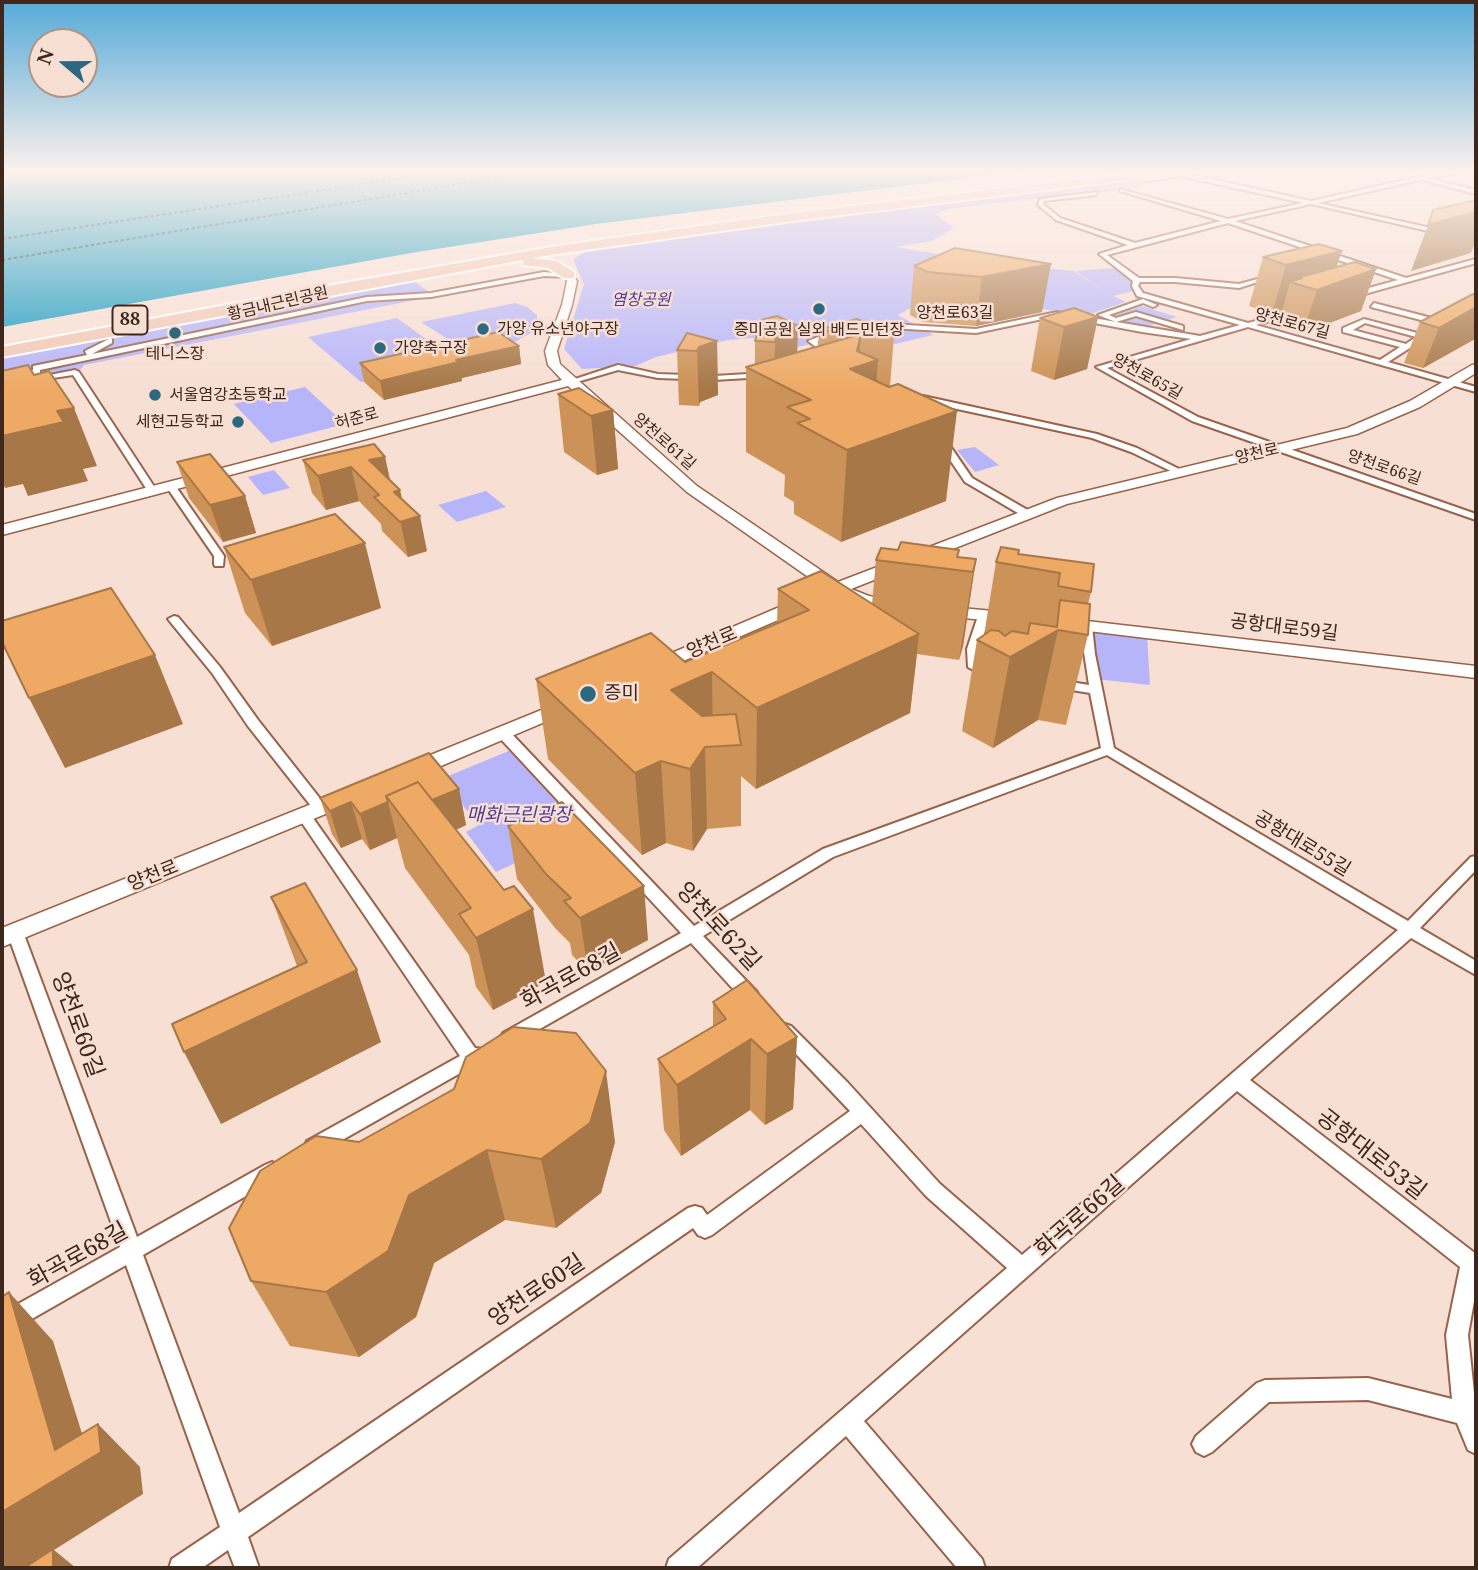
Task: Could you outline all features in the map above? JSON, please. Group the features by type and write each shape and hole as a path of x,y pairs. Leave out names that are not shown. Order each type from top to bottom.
{"highway":[{"name":"88","path":"2,343 561,243"},
{"name":"88","path":"2,352 338,288 611,243"},
{"path":"338,288 525,262 551,264 569,275"}],"main road":[{"name":"양천로61길","path":"569,275 572,281 567,305 551,351 554,365 692,489 836,589"},
{"name":"양천로","path":"630,678 836,589 1062,501 1352,430 1415,404 1476,368"},
{"name":"허준로","path":"2,530 570,382"},
{"name":"공항대로59길","path":"836,589 865,601 1476,672"},
{"path":"390,779 579,700"},
{"name":"양천로","path":"9,935 366,789"}],"street":[{"path":"1128,243 1133,245"},
{"name":"양천로67길","path":"1140,243 1102,254 1137,281 1175,280 1240,286 1287,271"},
{"name":"양천로67길","path":"1295,243 1404,281"},
{"path":"1322,260 1334,256"},
{"path":"1342,298 1476,261"},
{"name":"황금내근린공원","path":"71,361 367,299 430,295 544,274 569,275"},
{"name":"양천로67길","path":"1137,281 1135,286 1140,294 1476,390"},
{"path":"1143,301 1220,325 1201,336 1136,314 1116,320 1102,315 1143,301"},
{"path":"1374,305 1444,324 1381,363"},
{"name":"양천로65길","path":"1280,448 1195,419 1100,367 1201,336 1308,308"},
{"name":"양천로63길","path":"841,366 812,341 855,324 976,331 1057,314 1142,330 1201,336"},
{"path":"1406,346 1346,330 1364,321 1421,336"},
{"path":"1162,325 1175,326"},
{"name":"황금내근린공원","path":"2,377 38,373 71,361 109,341"},
{"name":"황금내근린공원","path":"96,349 119,353"},
{"path":"71,361 75,372 152,491"},
{"path":"570,382 618,367 658,376 713,378 776,375"},
{"path":"2,386 38,373 75,372"},
{"path":"925,414 910,396 1094,436 1134,450 1180,472"},
{"path":"937,432 968,480 1027,514"},
{"name":"양천로66길","path":"1280,448 1476,517"},
{"path":"170,486 219,556 219,564"},
{"path":"984,615 972,649 974,667 989,675 1002,677"},
{"path":"174,619 216,670 253,723 472,1058"},
{"path":"1086,626 1108,750"},
{"path":"1043,682 1096,690"},
{"name":"양천로62길","path":"503,733 690,935 863,1112 933,1190 1022,1268"},
{"name":"공항대로55길","path":"1108,750 1408,931 1476,969"},
{"name":"화곡로68길","path":"2,1325 690,935 828,853 1108,750"},
{"name":"화곡로66길","path":"678,1568 1408,931 1476,861"},
{"name":"양천로60길","path":"9,935 132,1252 247,1568"},
{"name":"공항대로53길","path":"1236,1080 1474,1265"},
{"name":"양천로60길","path":"181,1568 695,1215 705,1228 863,1112"},
{"path":"1474,1265 1457,1335 1465,1414 1476,1442"},
{"path":"1204,1444 1265,1391 1368,1390 1465,1414"},
{"path":"848,1420 973,1568"}],"green space":[{"name":"염창공원","path":"632,243 918,243 895,247 1001,264 1074,271 1108,294 1076,271 1114,268 1133,281 1133,291 1113,296 1126,302 1084,316 939,292 898,315 914,324 853,321 806,341 811,344 792,348 777,336 728,340 656,357 635,366 582,369 564,349 584,284 573,259 591,249"},
{"path":"554,271 557,273 556,279 539,277 431,297 84,365 80,370 2,385 2,358 414,281 432,294"},
{"name":"가양 유소년야구장","path":"515,303 527,307 537,315 533,332 511,344 471,354 421,322"},
{"path":"1142,306 1177,317 1143,328 1100,320"},
{"name":"가양축구장","path":"397,318 455,360 361,382 308,337"},
{"path":"856,326 926,330 933,335 895,344"},
{"path":"305,387 345,424 271,443 234,404"},
{"path":"975,447 999,465 975,472 957,450"},
{"path":"274,470 290,488 263,495 248,477"},
{"path":"486,491 506,507 457,522 438,505"},
{"path":"1088,628 1147,635 1150,685 1096,679"},
{"name":"매화근린광장","path":"511,750 585,830 496,872 466,832 479,825 441,779"}],"shaded area":[{"path":"2,243 473,243 411,253 2,327"}],"building":[{"path":"1319,244 1342,251 1286,265 1263,257"},
{"path":"955,248 1051,264 982,277 928,272 914,266"},
{"path":"1355,262 1376,269 1317,290 1290,282 1302,278 1300,277"},
{"path":"1473,294 1476,295 1476,307 1439,328 1420,322"},
{"path":"1074,308 1098,317 1064,327 1040,318"},
{"path":"777,316 798,326 777,332 775,342 755,341 761,320"},
{"path":"857,319 894,336 819,330"},
{"path":"498,332 519,346 380,381 360,363"},
{"path":"687,333 717,341 699,347 697,351 677,350"},
{"path":"861,334 857,351 878,360 850,369 889,387 898,384 957,411 847,450 797,423 810,419 787,407 811,400 746,367"},
{"path":"28,365 34,375 49,371 74,408 57,411 64,422 2,436 2,371"},
{"path":"579,388 613,410 591,416 558,394"},
{"path":"374,444 385,457 369,460 400,490 394,492 420,516 400,522 374,497 379,495 351,467 318,476 303,460"},
{"path":"210,454 245,496 210,505 177,462"},
{"path":"335,514 365,543 251,580 224,547"},
{"path":"901,542 959,550 957,557 976,559 973,572 876,560 881,548 898,550"},
{"path":"1001,547 1019,550 1018,554 1094,564 1091,592 1058,586 1060,573 996,562"},
{"path":"821,571 919,634 757,708 712,672 671,690 702,716 736,714 741,745 705,747 690,769 661,761 635,773 536,679 651,633 685,662 809,610 778,589"},
{"path":"111,588 155,655 29,698 2,642 2,621"},
{"path":"1060,600 1090,604 1088,635 1058,630 1010,657 977,640 991,630 999,631 1005,636 1012,631 1028,634 1030,623 1057,627"},
{"path":"429,753 459,789 432,800 418,782 386,796 388,802 360,814 351,802 330,811 320,798"},
{"path":"418,782 504,890 514,886 533,909 476,938 459,914 471,908 386,796"},
{"path":"562,802 644,886 580,918 564,901 571,898 546,874 508,826"},
{"path":"305,883 357,970 184,1052 172,1024 307,962 271,897"},
{"path":"747,980 797,1037 767,1054 751,1039 677,1085 658,1059 726,1019 713,1002"},
{"path":"513,1027 576,1033 606,1071 590,1123 541,1159 487,1150 409,1195 388,1251 326,1292 251,1281 229,1228 260,1171 316,1136 359,1142 454,1089 466,1057"},
{"path":"9,1292 55,1450 98,1424 101,1452 2,1512 2,1297"},
{"path":"53,1549 53,1568 24,1568"}],"ferry route":[{"path":"2,260 103,243"}],"place":[{"name":"증미공원 실외 배드민턴장","path":"819,309"},
{"name":"가양 유소년야구장","path":"483,329"},
{"name":"테니스장","path":"175,333"},
{"name":"가양축구장","path":"380,348"},
{"name":"서울염강초등학교","path":"155,395"},
{"name":"세현고등학교","path":"238,422"},
{"name":"증미","path":"588,694"}]}
